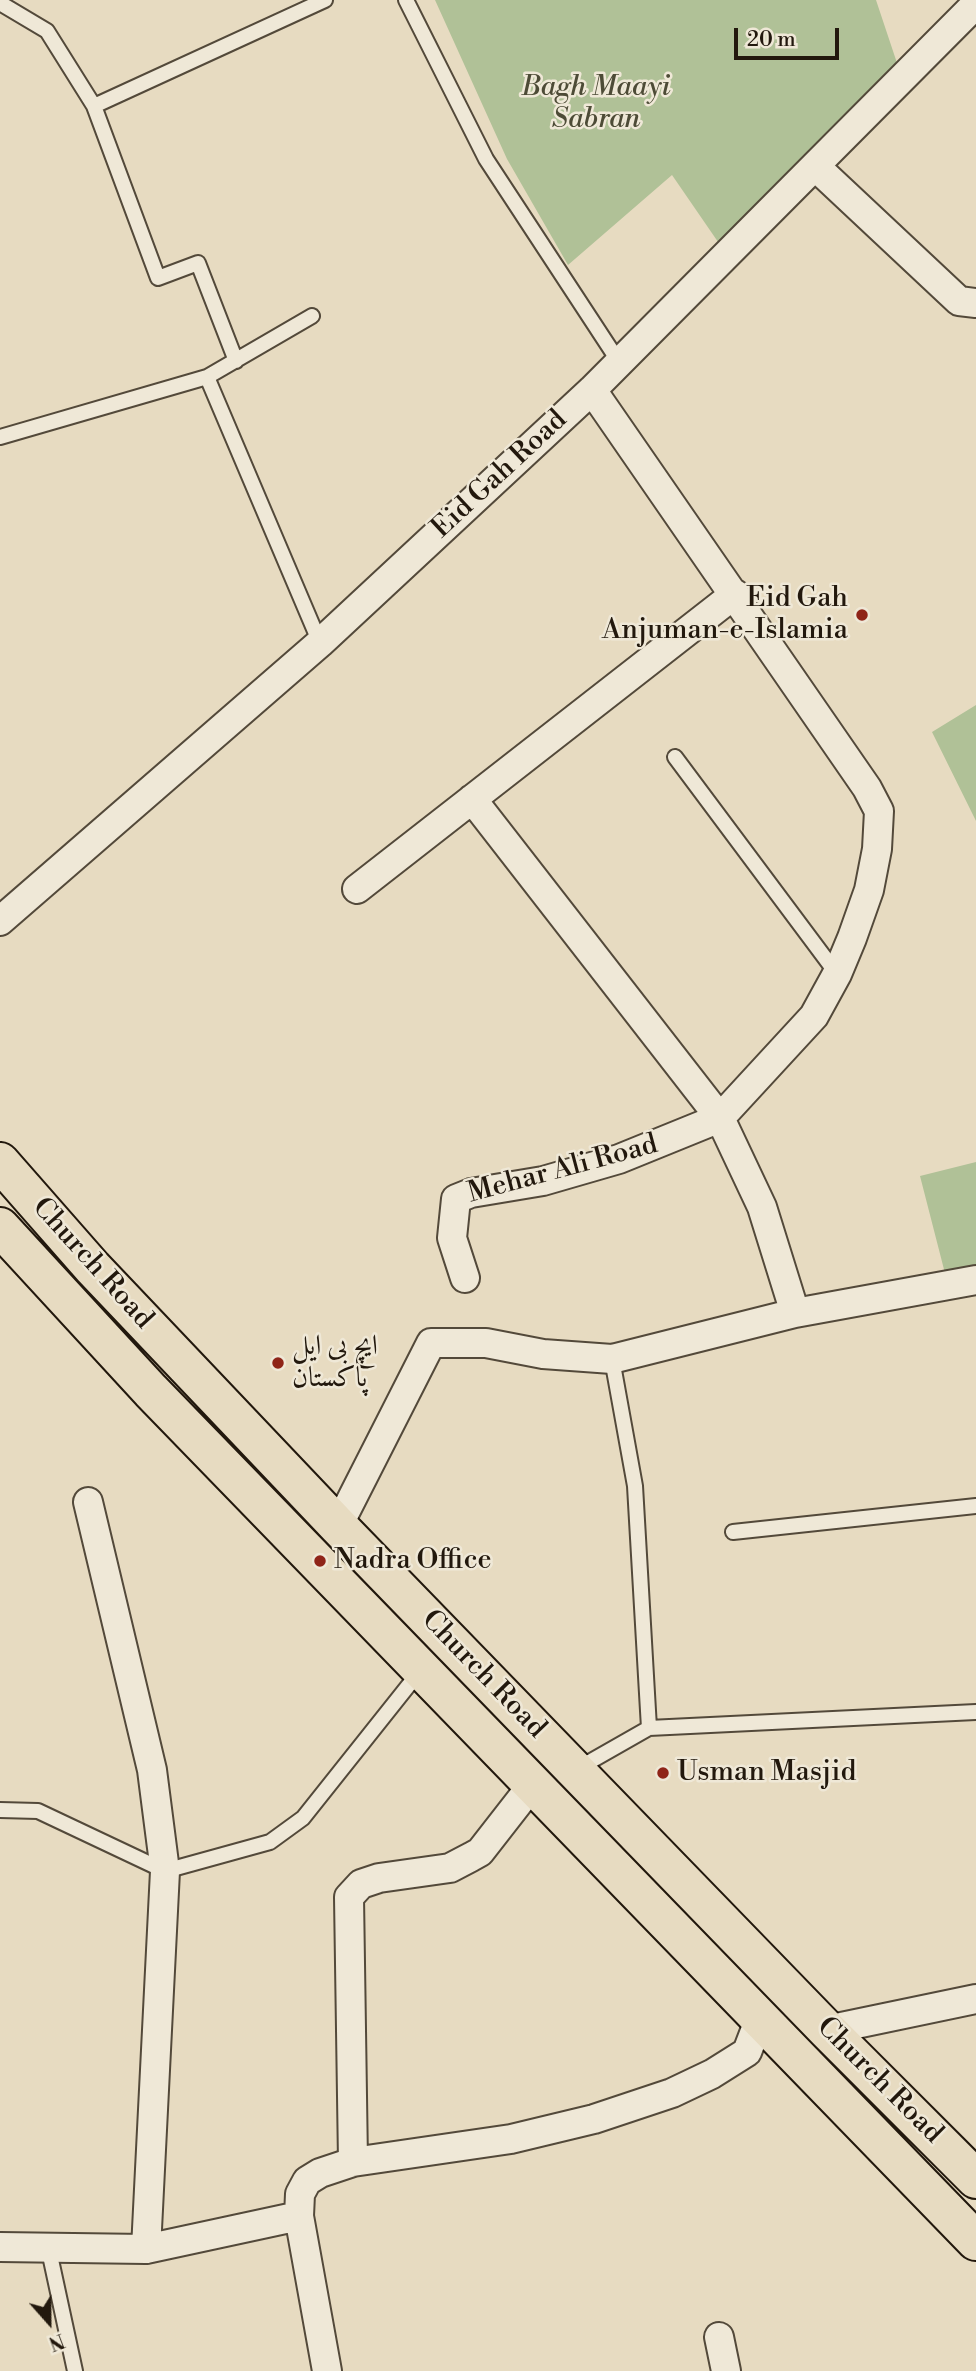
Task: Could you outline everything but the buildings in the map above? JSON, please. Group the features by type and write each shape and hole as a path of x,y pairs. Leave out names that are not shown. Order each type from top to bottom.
{"main road":[{"name":"Church Road","path":"0,1161 93,1268 338,1526 827,2030 976,2179"},
{"name":"Church Road","path":"0,1227 151,1391 976,2241"}],"street":[{"name":"Eid Gah Road","path":"0,921 320,643 592,390 976,4"},
{"path":"815,166 959,301 976,303"},
{"name":"Mehar Ali Road","path":"465,1278 452,1238 456,1199 471,1192 543,1181 619,1159 720,1118 814,1016 838,974 869,890 877,849 879,811 867,788 592,390"},
{"path":"357,889 735,594"},
{"path":"472,799 720,1118 762,1207 795,1313"},
{"path":"338,1526 431,1343 486,1343 543,1354 612,1359 795,1313 976,1280"},
{"path":"88,1502 152,1770 165,1871 146,2249"},
{"path":"353,2162 349,1897 361,1884 379,1878 450,1868 480,1852 533,1784"},
{"path":"827,2030 976,1999"},
{"path":"327,2371 299,2217 300,2194 307,2181 320,2172 353,2162 511,2139 594,2119 672,2093 712,2074 747,2052 760,2018"},
{"path":"0,2247 146,2249 299,2217"},
{"path":"719,2337 726,2371"}],"lane":[{"path":"94,106 325,0"},
{"path":"406,0 486,159 620,362"},
{"path":"0,3 47,31 94,106 158,278 198,263 236,361"},
{"path":"0,437 207,377 312,316"},
{"path":"207,377 320,643"},
{"path":"675,757 838,974"},
{"path":"612,1359 635,1486 649,1728"},
{"path":"733,1532 976,1506"},
{"path":"0,1810 38,1811 165,1871 270,1842 303,1818 422,1670"},
{"path":"575,1770 649,1728 976,1712"},
{"path":"48,2246 75,2371"}],"green space":[{"name":"Bagh Maayi Sabran","path":"435,0 876,0 902,78 727,255 672,175 568,265 507,159"},
{"path":"976,705 976,821 932,732"},
{"path":"976,1162 976,1280 948,1285 920,1176"}],"place":[{"name":"Eid Gah Anjuman-e-Islamia","path":"862,615"},
{"name":"ایچ بی ایل پاکستان","path":"278,1363"},
{"name":"Nadra Office","path":"320,1561"},
{"name":"Usman Masjid","path":"663,1773"}]}
